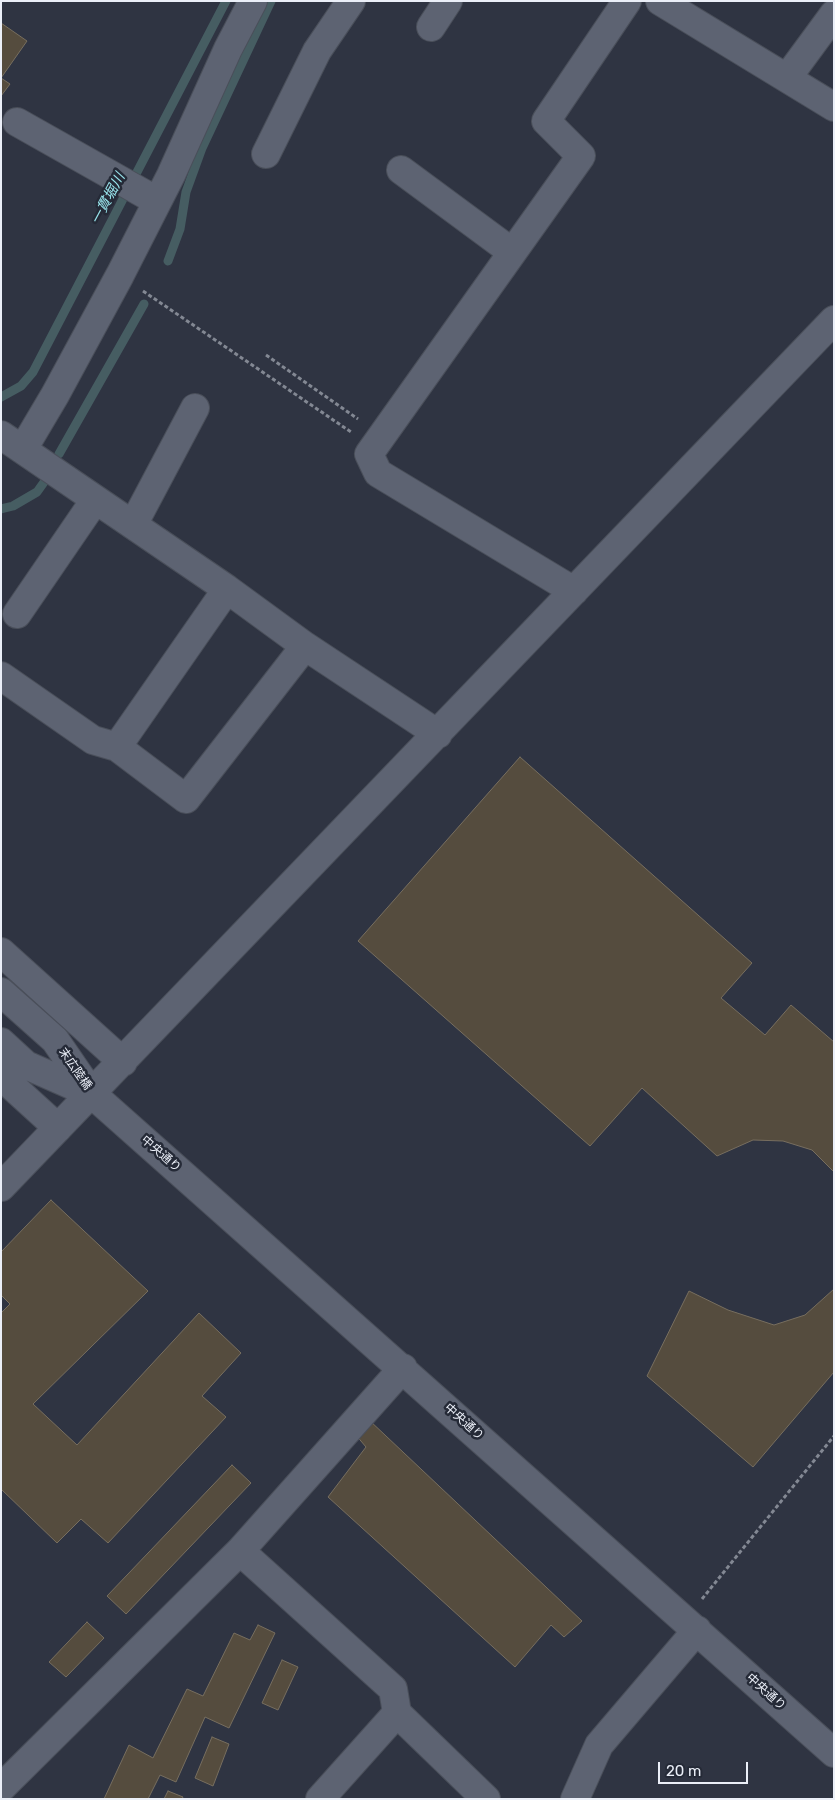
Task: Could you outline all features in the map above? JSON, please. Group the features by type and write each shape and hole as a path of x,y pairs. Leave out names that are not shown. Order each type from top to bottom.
{"street":[{"path":"253,1 200,106 170,175 151,197 120,275 55,395 12,442 227,589 305,646 438,734"},
{"path":"266,154 317,51 351,1"},
{"path":"431,27 448,1"},
{"path":"574,591 378,473 376,445 581,156 546,121 627,1"},
{"path":"660,1 834,107"},
{"path":"787,78 834,14"},
{"path":"17,122 151,197"},
{"path":"401,170 512,252"},
{"path":"1,1187 834,320"},
{"path":"133,526 195,408"},
{"path":"17,614 96,500"},
{"path":"117,747 227,589"},
{"path":"1,676 93,740 117,747 186,799 305,646"},
{"path":"1,952 123,1062"},
{"name":"末広陸橋","path":"1,992 55,1040 92,1094"},
{"name":"末広陸橋","path":"1,1042 26,1065 92,1094"},
{"path":"1,1076 58,1128"},
{"name":"中央通り","path":"92,1094 403,1368 834,1753"},
{"path":"1,1788 240,1551 403,1368"},
{"path":"240,1551 393,1689 397,1713 486,1799"},
{"path":"575,1799 599,1745 691,1625"},
{"path":"320,1799 397,1713"}],"path":[{"path":"120,275 164,307 263,371 357,437 376,445"},
{"path":"266,355 376,445"},
{"path":"691,1625 834,1436"}],"building":[{"path":"1,23 27,41 1,78"},
{"path":"1,78 10,84 1,96"},
{"path":"520,757 752,963 721,998 765,1035 791,1005 834,1042 834,1172 812,1150 783,1141 753,1140 717,1156 642,1088 590,1146 358,941"},
{"path":"51,1200 148,1291 33,1404 77,1445 199,1313 241,1353 202,1396 226,1417 108,1543 81,1519 57,1543 1,1489 1,1313 10,1304 1,1295 1,1252"},
{"path":"834,1289 834,1372 753,1467 647,1376 689,1291 728,1310 774,1325 805,1315"},
{"path":"368,1419 582,1621 564,1637 551,1625 515,1667 328,1497 366,1447 355,1434"},
{"path":"232,1465 251,1483 126,1614 107,1596"},
{"path":"87,1622 104,1638 66,1677 49,1662"},
{"path":"258,1625 275,1633 229,1728 205,1717 176,1782 160,1775 148,1799 104,1799 129,1745 153,1758 187,1689 203,1696 234,1633 250,1640"},
{"path":"282,1660 298,1667 278,1710 262,1703"},
{"path":"212,1737 229,1744 213,1786 195,1778"},
{"path":"168,1791 183,1797 182,1799 164,1799"}],"waterway":[{"name":"一貫堀川","path":"1,397 21,386 33,372 226,1"},
{"path":"168,261 180,229 186,192 202,148 271,1"},
{"path":"59,454 144,304"},
{"path":"1,509 13,506 37,492 47,478"}]}
